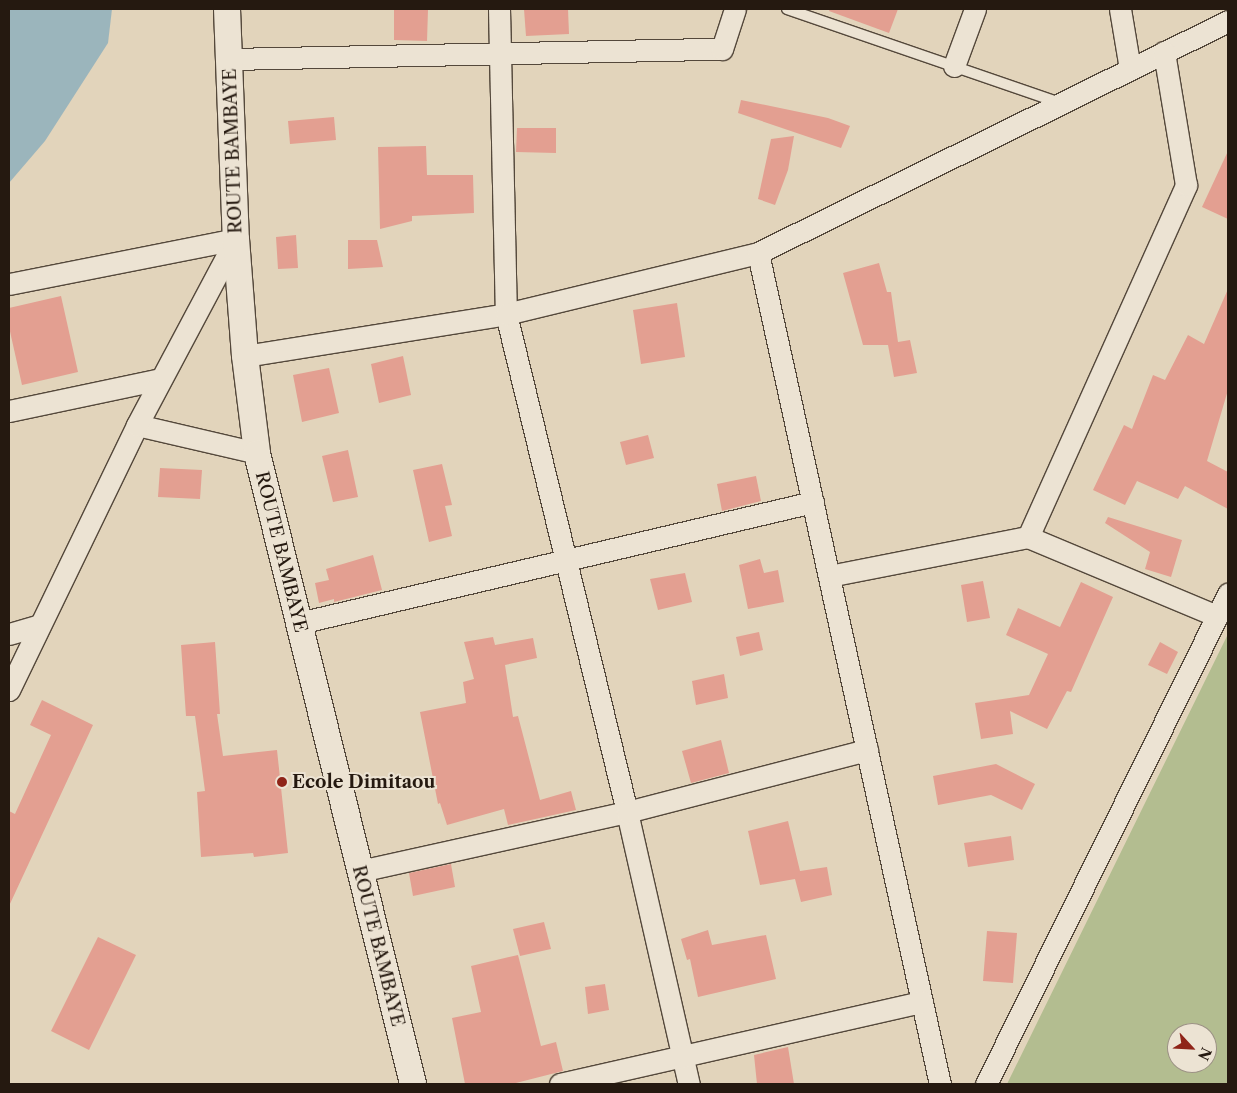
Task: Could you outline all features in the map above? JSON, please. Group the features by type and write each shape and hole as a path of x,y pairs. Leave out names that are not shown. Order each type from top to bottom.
{"street":[{"name":"ROUTE BAMBAYE","path":"227,9 236,239 245,356 257,453 413,1084"},
{"path":"499,9 506,314 627,812 689,1084"},
{"path":"230,59 722,49 735,9"},
{"path":"954,66 975,9"},
{"path":"1120,9 1130,69"},
{"path":"245,356 506,314 758,252 1228,21"},
{"path":"1028,537 1186,185 1164,52"},
{"path":"9,284 236,239"},
{"path":"9,690 137,425 236,239"},
{"path":"758,252 940,1084"},
{"path":"9,411 161,379"},
{"path":"137,425 257,453"},
{"path":"299,623 813,502"},
{"path":"829,576 1028,537 1217,616"},
{"path":"986,1084 1228,594"},
{"path":"9,634 40,626"},
{"path":"360,872 627,812 867,750"},
{"path":"560,1084 922,1002"}],"lane":[{"path":"787,9 1060,104"}],"green space":[{"path":"1228,634 1228,1084 1007,1084"}],"water":[{"path":"9,9 112,9 108,43 45,141 9,183"}],"building":[{"path":"394,9 428,9 427,41 394,40"},
{"path":"524,9 568,9 569,34 526,36"},
{"path":"830,9 898,9 889,33 829,11"},
{"path":"741,100 828,118 850,126 841,148 738,113"},
{"path":"334,117 336,140 290,144 288,121"},
{"path":"517,128 556,128 556,153 516,152"},
{"path":"794,136 788,170 775,205 758,199 771,139"},
{"path":"426,146 427,175 473,175 474,213 412,216 412,221 380,229 378,147"},
{"path":"1228,151 1228,219 1202,207"},
{"path":"296,235 298,268 278,269 276,237"},
{"path":"348,240 377,240 383,267 348,269"},
{"path":"879,263 887,292 891,292 898,342 910,340 917,373 894,377 888,345 863,345 843,273"},
{"path":"1228,289 1228,390 1207,461 1228,472 1228,509 1185,486 1178,499 1137,481 1125,505 1093,490 1124,425 1132,429 1153,375 1165,380 1188,335 1204,344"},
{"path":"61,296 78,372 22,385 9,327 9,308"},
{"path":"677,303 685,357 641,364 633,310"},
{"path":"403,356 411,395 379,403 371,364"},
{"path":"329,368 339,413 302,422 293,375"},
{"path":"648,435 654,458 626,465 620,442"},
{"path":"348,450 358,497 333,502 322,456"},
{"path":"442,464 452,505 445,506 452,536 429,542 413,470"},
{"path":"160,468 202,470 200,499 158,497"},
{"path":"756,476 761,501 722,511 717,484"},
{"path":"1108,517 1182,540 1171,577 1145,569 1150,552 1105,523"},
{"path":"373,555 382,590 334,602 334,599 319,603 315,583 329,580 326,569"},
{"path":"760,559 764,573 778,570 784,602 748,609 739,565"},
{"path":"685,573 692,602 658,610 650,579"},
{"path":"983,581 990,618 967,622 961,585"},
{"path":"1081,582 1113,597 1071,692 1067,691 1047,729 1010,711 1013,734 981,739 975,703 1029,695 1048,654 1006,635 1018,608 1060,627"},
{"path":"759,632 763,650 740,656 736,637"},
{"path":"493,637 495,645 533,638 537,658 505,665 513,717 518,716 540,800 571,791 576,810 508,825 504,809 447,825 440,803 438,804 420,712 466,703 463,682 474,679 464,642"},
{"path":"215,642 220,714 217,714 223,756 277,750 288,853 254,857 253,853 201,857 197,792 205,791 195,716 186,716 181,645"},
{"path":"1160,642 1178,652 1167,674 1148,665"},
{"path":"724,674 728,698 696,705 692,681"},
{"path":"42,700 93,725 9,906 9,811 15,814 51,735 30,725"},
{"path":"721,740 729,773 691,783 682,751"},
{"path":"996,764 1035,784 1022,810 991,795 938,805 933,776"},
{"path":"788,821 800,871 827,867 832,895 801,902 795,879 760,885 748,831"},
{"path":"1011,836 1014,860 968,867 964,843"},
{"path":"451,864 455,887 413,896 409,873"},
{"path":"544,922 551,949 520,956 513,929"},
{"path":"708,930 712,945 766,935 776,979 698,997 690,959 687,960 681,939"},
{"path":"987,931 1017,933 1013,983 983,981"},
{"path":"98,937 136,955 89,1050 51,1031"},
{"path":"518,955 541,1046 556,1042 563,1071 512,1084 465,1084 452,1018 481,1012 471,966"},
{"path":"605,984 609,1010 588,1014 585,987"},
{"path":"788,1047 794,1084 757,1084 754,1055"}],"place":[{"name":"Ecole Dimitaou","path":"282,782"}]}
